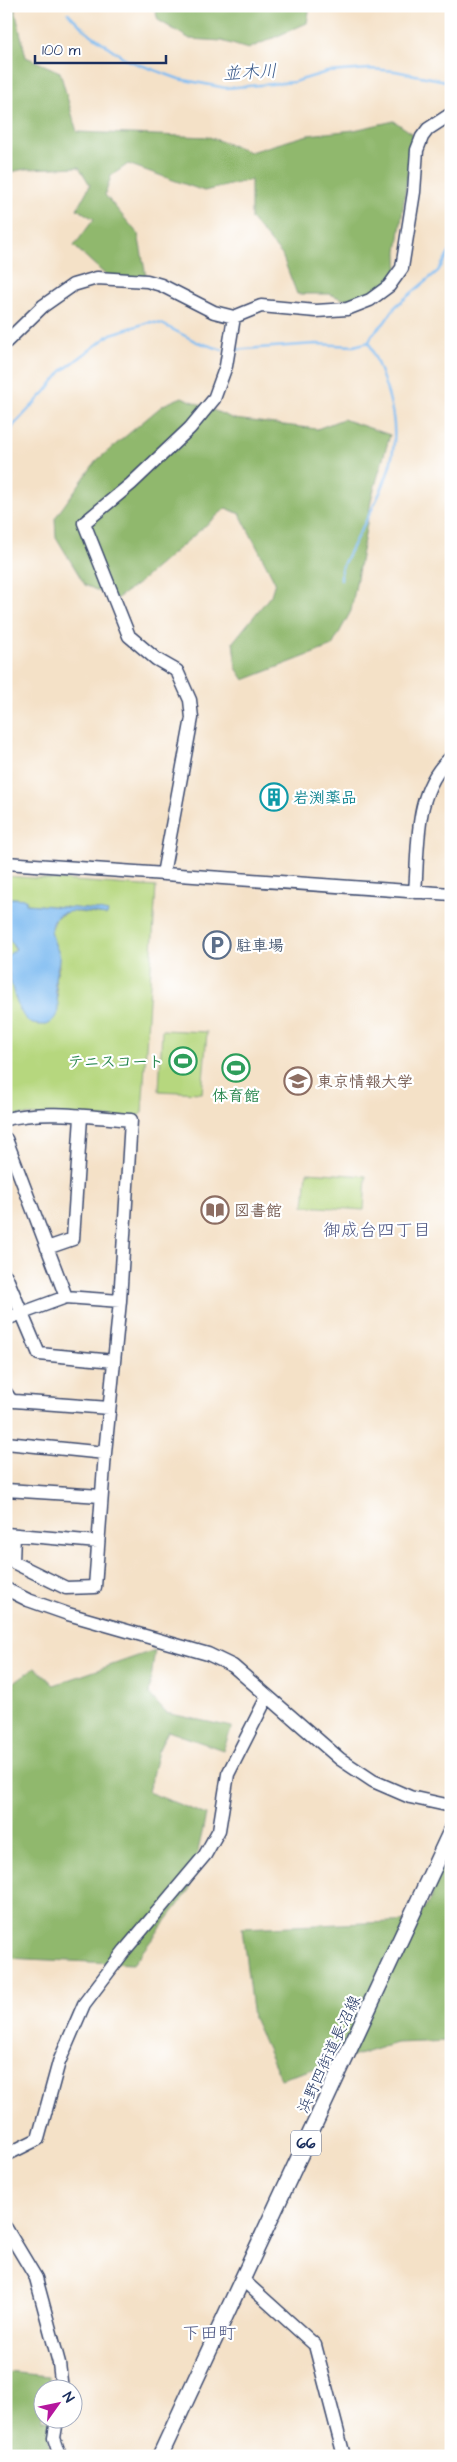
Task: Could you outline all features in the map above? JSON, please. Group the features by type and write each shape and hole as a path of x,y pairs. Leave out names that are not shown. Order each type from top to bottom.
{"main road":[{"name":"浜野四街道長沼線","path":"160,2456 451,1830"}],"street":[{"path":"6,342 43,306 73,285 97,278 147,281 161,285 214,312 234,317 269,305 281,310 348,309 381,294 397,278 405,258 414,192 417,150 428,129 451,114"},
{"path":"163,874 192,718 190,700 177,671 156,659 129,636 84,524 131,484 190,428 214,399 226,366 234,317"},
{"path":"415,892 421,807 429,785 443,764 451,757"},
{"path":"6,863 451,894"},
{"path":"6,1119 22,1115 46,1114 131,1120 120,1301 104,1452 101,1496 98,1542 95,1587 66,1588 13,1562 10,1534 98,1542"},
{"path":"48,1248 73,1239 81,1117"},
{"path":"6,1139 66,1297"},
{"path":"6,1276 39,1354 114,1361"},
{"path":"6,1319 66,1297 120,1301"},
{"path":"6,1393 14,1401 109,1408"},
{"path":"6,1443 104,1452"},
{"path":"6,1490 101,1496"},
{"path":"6,1589 28,1600 68,1614 208,1654 233,1666 340,1758 373,1781 410,1797 451,1806"},
{"path":"6,2155 38,2139 59,2062 84,2004 124,1950 205,1855 219,1830 228,1774 267,1697"},
{"path":"6,2228 36,2278 59,2363 61,2380"},
{"path":"243,2280 315,2345 344,2456"},
{"path":"55,2430 54,2438 60,2456"}],"green space":[{"path":"6,6 14,6 26,57 60,72 77,132 209,137 250,152 308,135 354,130 394,121 413,134 397,252 398,286 383,296 342,299 330,294 297,294 282,255 251,219 251,180 204,191 128,164 111,176 105,195 138,234 147,281 109,278 74,246 94,219 77,209 90,185 79,167 25,169 6,173"},
{"path":"154,6 310,6 307,23 248,49 222,41 190,39 158,20"},
{"path":"182,397 234,419 317,429 343,419 390,435 372,496 351,611 332,646 244,680 236,668 233,642 271,595 275,582 240,514 226,508 136,585 116,599 85,585 56,537 55,518 96,461 163,405"},
{"path":"6,876 156,887 142,1113 134,1118 6,1115 6,934 16,950 7,963 19,1008 58,999 55,978 59,967 58,953 51,932 55,918 69,911 107,915 98,910 26,904 26,899 11,898 6,901"},
{"name":"テニスコート","path":"162,1030 207,1032 202,1093 159,1091"},
{"path":"307,1172 366,1176 364,1210 304,1206"},
{"path":"155,1650 149,1694 166,1713 232,1727 223,1750 168,1731 158,1751 148,1792 206,1815 189,1891 133,1964 6,1958 6,1688 35,1667 54,1685"},
{"path":"449,1843 451,1843 451,2041 396,2043 281,2079 253,2018 242,1928 416,1921 431,1898"},
{"path":"6,2372 49,2376 49,2380 32,2380 32,2430 49,2430 49,2452 44,2456 6,2456"}],"water":[{"path":"11,898 26,899 26,904 108,912 107,915 81,912 64,913 57,916 52,923 51,932 59,954 55,981 58,1011 52,1021 46,1025 32,1024 25,1018 20,1011 13,992 7,956 16,949 6,934 6,901"}],"waterway":[{"name":"並木川","path":"68,13 86,31 127,60 179,79 226,88 294,82 327,72 370,69 395,71 451,82"},
{"path":"341,580 341,570 373,508 392,459 394,429 391,404 369,342 372,335 384,323 396,306 438,271 451,250"},
{"path":"6,440 14,425 62,371 111,334 150,322 162,324 197,342 223,350"},
{"path":"231,350 316,344 354,346 369,342"}],"place":[{"name":"岩渕薬品","path":"274,797"},
{"name":"駐車場","path":"217,945"},
{"name":"テニスコート","path":"183,1061"},
{"name":"体育館","path":"236,1068"},
{"name":"東京情報大学","path":"298,1081"},
{"name":"図書館","path":"215,1210"}],"district":[{"name":"御成台四丁目","path":"377,1230"},
{"name":"下田町","path":"209,2333"}]}
